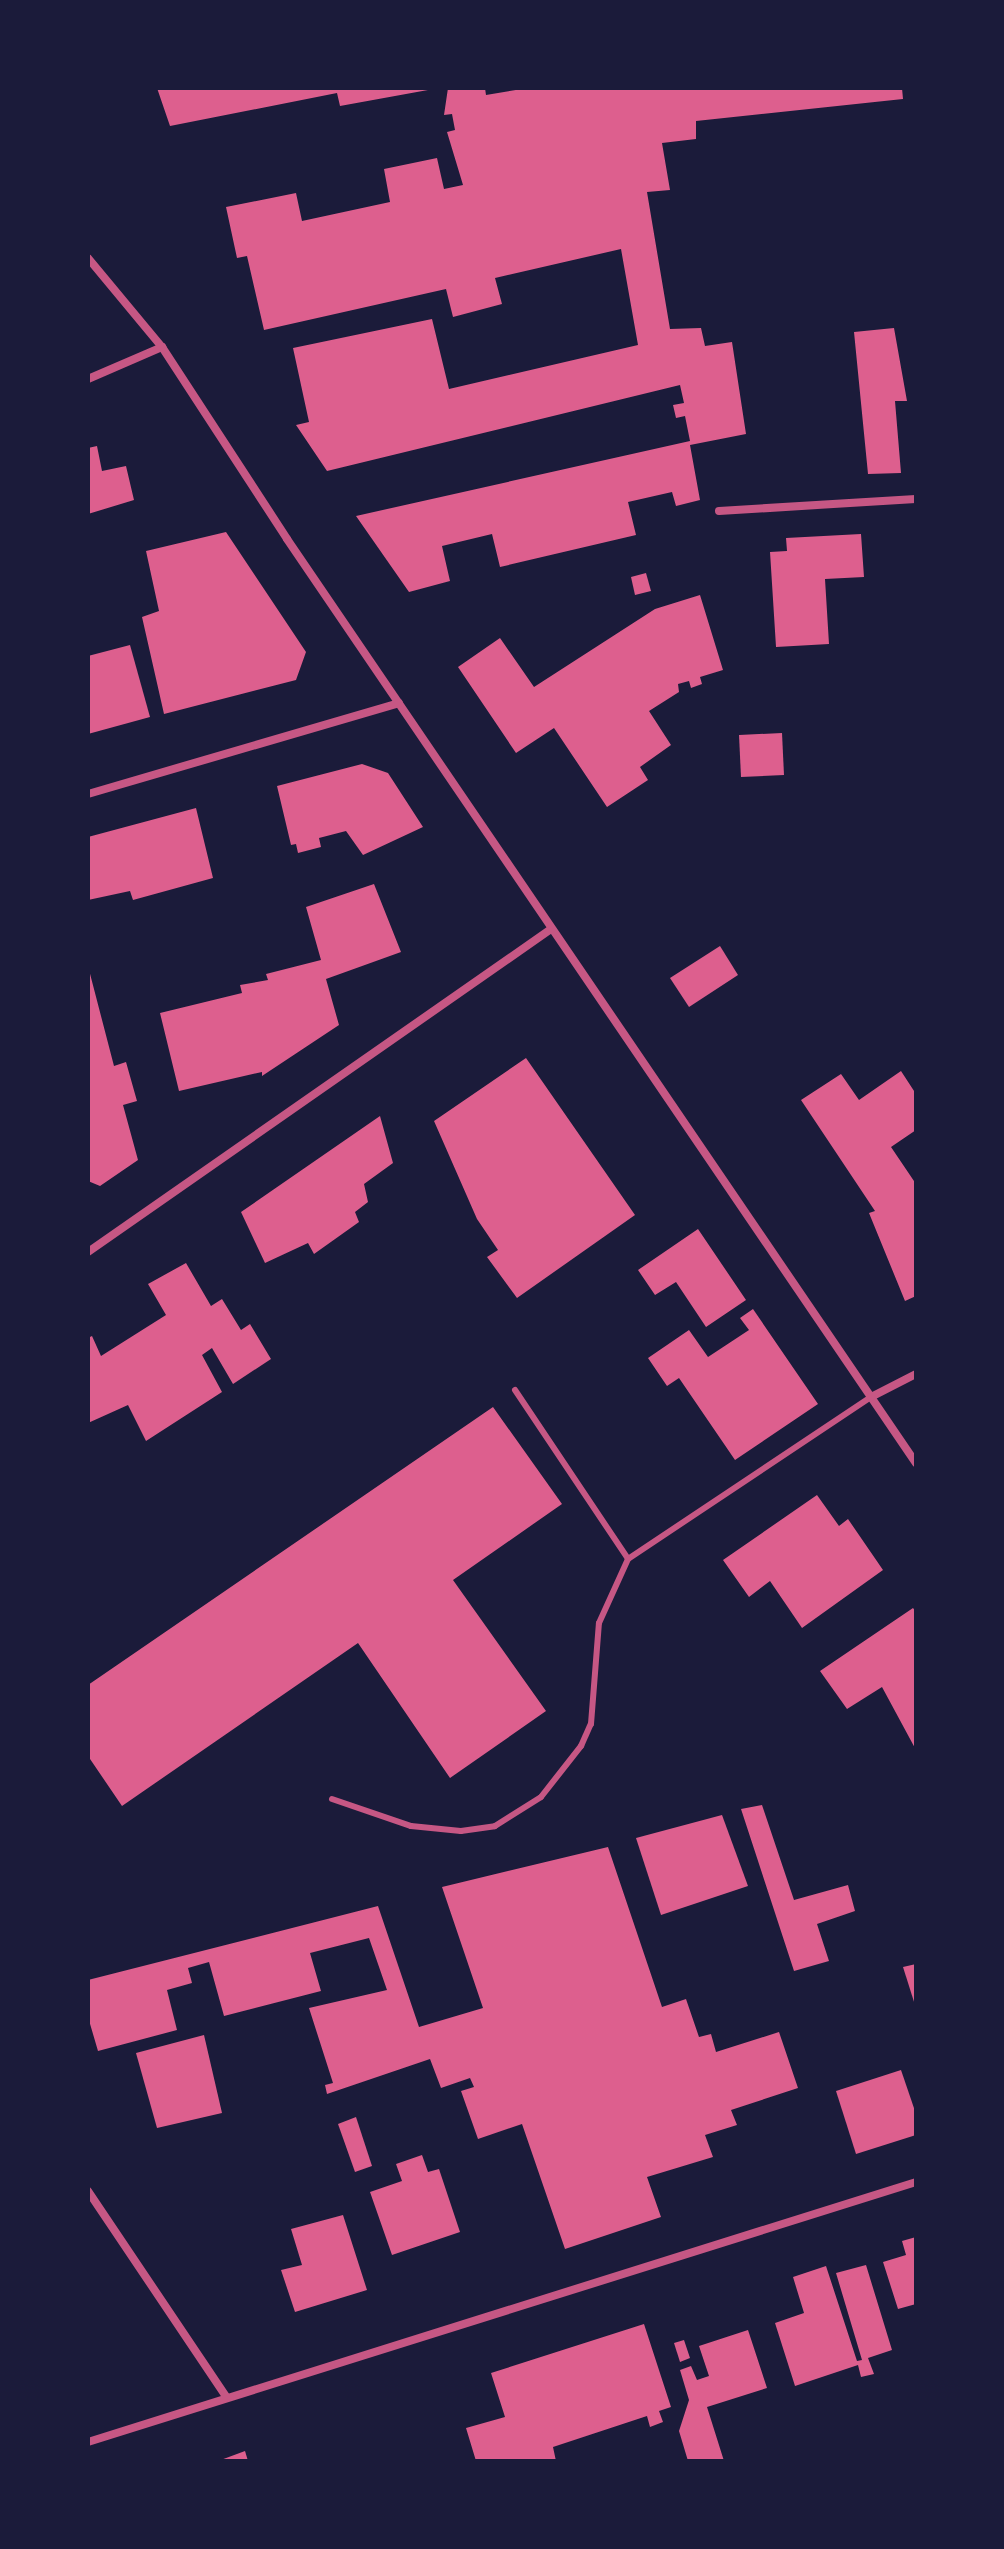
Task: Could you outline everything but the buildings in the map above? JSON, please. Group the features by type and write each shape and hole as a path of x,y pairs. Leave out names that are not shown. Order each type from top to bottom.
{"street":[{"path":"88,258 162,347 551,929 916,1463"},
{"path":"88,379 162,347"},
{"path":"719,511 916,499"},
{"path":"88,794 399,703"},
{"path":"88,1252 551,929"},
{"path":"871,1397 916,1374"},
{"path":"88,2442 916,2182"},
{"path":"88,2191 227,2398"}],"lane":[{"path":"515,1390 628,1559"},
{"path":"332,1799 411,1826 461,1831 495,1826 541,1797 575,1755 591,1724 599,1623 628,1559 871,1397"}]}
